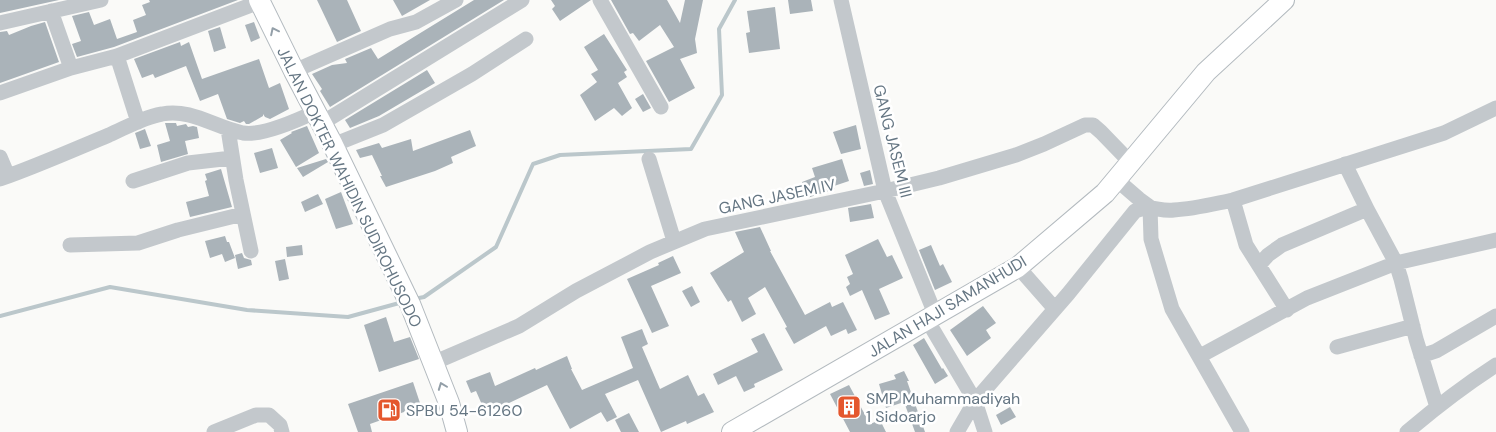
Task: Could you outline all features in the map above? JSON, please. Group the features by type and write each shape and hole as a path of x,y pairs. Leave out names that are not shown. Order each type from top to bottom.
{"street":[{"path":"0,23 101,0"},
{"path":"294,71 390,29 416,22 456,0"},
{"path":"0,157 4,177 163,113 177,113 200,118 244,133 257,133 301,119 319,118 522,0"},
{"path":"600,0 661,107"},
{"name":"GANG JASEM III","path":"840,0 885,192 931,316 975,402 985,432"},
{"name":"JALAN HAJI SAMANHUDI","path":"732,432 1018,267 1105,193 1206,72 1284,0"},
{"path":"0,93 71,68 117,56 259,1"},
{"name":"JALAN DOKTER WAHIDIN SUDIROHUSODO","path":"259,1 334,146 410,304 449,403 457,432"},
{"path":"51,11 71,68"},
{"path":"334,146 383,124 472,74 526,39"},
{"path":"117,56 138,122"},
{"path":"1117,180 1150,207 1171,211 1205,206 1233,200 1444,133 1496,108"},
{"name":"GANG JASEM IV","path":"434,363 520,326 576,291 650,252 705,228 885,192 939,178 1016,155 1085,125 1093,125 1131,163"},
{"path":"228,129 243,214 252,251"},
{"path":"133,181 188,163 232,158"},
{"path":"649,159 674,241"},
{"path":"1345,164 1396,263 1437,407"},
{"path":"1233,200 1246,245 1287,310"},
{"path":"956,432 975,402 1055,310 1133,213 1150,207"},
{"path":"1150,207 1151,239 1172,309 1242,432"},
{"path":"1259,265 1268,255 1282,245 1367,209"},
{"path":"70,245 138,243 178,230 243,214"},
{"path":"1200,356 1308,298 1396,263 1496,240"},
{"path":"1018,267 1055,310"},
{"path":"1421,356 1436,351 1496,316"},
{"path":"1337,347 1413,326"},
{"path":"1407,432 1474,379 1496,365"},
{"path":"214,432 256,415 269,414 280,425 282,432"}],"building":[{"path":"0,0 59,0 0,13"},
{"path":"149,0 238,0 114,47 77,57 72,44 81,41 72,16 89,12 94,25 110,19 117,39 137,32 133,20 146,15 142,5 150,2"},
{"path":"317,0 347,0 361,31 337,42"},
{"path":"393,0 430,0 402,16"},
{"path":"474,0 504,0 330,107 320,91 322,89 312,74 332,65 347,63 345,59 371,48 378,59"},
{"path":"551,0 591,0 560,21 552,9 555,6"},
{"path":"611,0 667,0 680,23 685,0 703,0 695,39 697,53 680,59 695,88 669,102 646,61 674,47 660,25 639,41 633,33 630,34"},
{"path":"788,0 811,0 813,11 790,14"},
{"path":"775,7 780,49 749,53 746,33 750,32 747,11"},
{"path":"45,22 59,62 0,83 0,32 7,31 9,35"},
{"path":"254,22 260,38 251,42 245,25"},
{"path":"220,27 226,48 214,52 208,31"},
{"path":"604,34 627,70 624,72 627,77 618,83 632,108 622,116 614,108 595,121 580,95 597,82 591,74 598,70 584,47"},
{"path":"180,42 181,46 189,42 202,79 259,59 269,88 280,83 289,109 270,119 263,114 263,116 249,124 246,124 244,121 240,123 227,119 218,94 200,101 186,66 155,78 153,74 142,78 134,59"},
{"path":"427,70 435,83 379,116 350,128 345,120"},
{"path":"643,94 651,108 643,112 635,99"},
{"path":"165,123 176,123 177,126 186,124 188,127 197,127 199,138 185,141 188,154 161,162 157,145 170,141"},
{"path":"856,125 861,149 841,154 833,132"},
{"path":"307,126 319,153 296,167 280,140 291,132"},
{"path":"145,129 151,146 140,149 135,133"},
{"path":"470,130 476,146 451,157 453,163 386,187 372,155 360,158 356,150 379,143 382,148 411,139 413,151"},
{"path":"272,148 278,168 260,173 254,153"},
{"path":"326,159 328,162 303,177 297,168"},
{"path":"842,159 849,181 834,186 835,189 807,198 802,182 815,177 812,168"},
{"path":"221,169 232,207 190,217 186,202 209,196 205,174"},
{"path":"870,170 873,184 864,186 860,173"},
{"path":"341,192 353,224 336,229 325,199"},
{"path":"318,194 323,204 305,212 301,202"},
{"path":"871,204 874,218 850,222 848,208"},
{"path":"760,227 770,251 805,315 830,302 832,307 843,302 857,330 848,334 846,329 831,336 826,326 794,344 765,287 748,298 756,314 742,322 731,300 728,302 710,273 744,252 735,232"},
{"path":"225,236 235,258 225,262 222,254 210,258 205,241"},
{"path":"878,239 887,257 892,255 903,278 879,289 890,314 875,320 862,290 850,296 846,287 850,284 847,277 853,274 845,255"},
{"path":"302,245 303,255 287,257 286,247"},
{"path":"931,245 940,266 943,264 952,282 935,290 919,250"},
{"path":"242,253 244,258 251,260 252,265 238,269 235,255"},
{"path":"673,256 681,273 651,286 669,326 652,333 627,279 659,265 658,263"},
{"path":"285,259 289,279 279,281 275,261"},
{"path":"692,286 700,302 691,307 682,291"},
{"path":"983,306 996,323 986,330 991,338 967,356 950,330"},
{"path":"386,317 394,342 410,337 419,359 379,372 364,325"},
{"path":"642,329 648,344 642,347 660,389 688,375 698,396 704,393 714,412 687,424 686,421 661,432 638,380 605,394 617,417 607,422 601,412 570,429 547,385 486,414 476,391 471,393 466,381 490,372 495,386 567,356 571,369 582,390 633,368 621,337"},
{"path":"764,333 783,370 754,384 755,387 744,392 736,376 718,385 713,374 758,352 751,339"},
{"path":"924,338 948,376 935,384 913,345"},
{"path":"904,371 925,432 915,432 904,402 886,408 879,384 896,379 894,375"},
{"path":"413,382 421,406 370,424 372,432 358,432 348,404"},
{"name":"SMP Muhammadiyah 1 Sidoarjo","path":"849,385 870,424 880,420 886,432 850,432 830,394"},
{"path":"1010,407 1016,417 1001,425 996,415"},
{"path":"629,413 639,432 621,432 615,420"}],"waterway":[{"path":"414,299 424,297 496,247 533,164 560,155 691,149 722,95 719,29 735,0"},
{"path":"0,316 110,287 247,310 348,317 403,302"}],"place":[{"name":"SMP Muhammadiyah 1 Sidoarjo","path":"849,407"},
{"name":"SPBU 54-61260","path":"389,410"}]}
